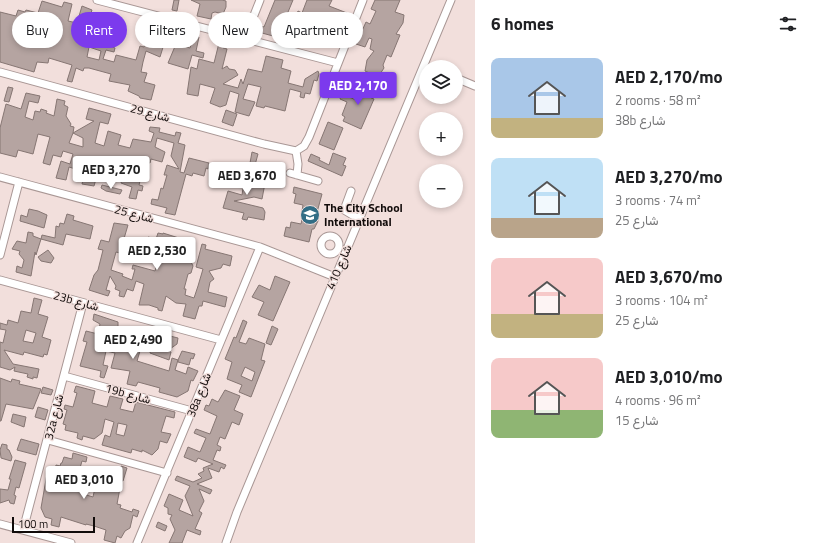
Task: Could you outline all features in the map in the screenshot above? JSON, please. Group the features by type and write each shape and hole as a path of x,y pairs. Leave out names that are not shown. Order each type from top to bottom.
{"street":[{"path":"97,0 117,3 208,28"},
{"path":"255,12 260,0"},
{"path":"318,182 293,174 298,164 298,150 309,138 363,0"},
{"name":"شارع 410","path":"428,60 450,0"},
{"path":"263,43 338,63"},
{"name":"شارع 29","path":"0,72 264,144 298,150"},
{"path":"463,81 475,86"},
{"name":"شارع 410","path":"223,543 359,219 419,82"},
{"name":"شارع 25","path":"0,177 260,247 335,277"},
{"path":"0,255 19,182"},
{"path":"351,191 344,210 359,219"},
{"path":"340,243 348,246"},
{"name":"38a شارع","path":"137,543 260,247"},
{"name":"23b شارع","path":"0,280 221,340"},
{"name":"32a شارع","path":"23,530 83,303"},
{"name":"19b شارع","path":"64,376 192,411"},
{"path":"48,440 167,473"},
{"name":"شارع 410","path":"226,543 237,512"},
{"path":"0,524 71,543"}],"building":[{"path":"174,0 179,0 177,11 172,10"},
{"path":"191,0 222,0 226,1 226,7 224,12 208,12 208,18 200,17 200,12 198,12 200,4"},
{"path":"275,0 293,0 288,12 271,12 271,35 263,33"},
{"path":"307,0 332,0 329,6 344,12 302,12"},
{"path":"375,0 400,0 395,12 404,15 403,23 396,34 400,35 391,57 387,55 383,65 384,68 378,77 365,71 367,60 374,51 370,49 372,39 369,38 365,47 363,46 363,29 366,22 370,24 376,11 371,9"},
{"path":"42,1 62,7 64,2 72,4 68,21 71,22 71,48 89,48 87,57 99,60 101,51 92,48 115,48 114,52 106,50 103,59 114,62 116,55 136,60 139,48 163,48 160,57 146,51 143,62 141,72 147,73 144,82 155,85 151,100 140,98 139,96 128,91 130,85 109,81 111,74 89,68 84,68 83,71 76,68 72,82 67,81 72,65 49,58 48,63 37,62 34,72 0,62 0,12 12,15 12,48 63,48 63,12 38,12"},
{"path":"82,6 92,10 91,12 80,12"},
{"path":"174,48 197,48 196,51 204,53 203,58 192,55 188,69 168,63"},
{"path":"218,48 227,49 222,69 227,66 229,69 235,70 238,75 223,84 238,88 241,79 243,84 248,69 262,72 266,56 283,60 281,68 291,71 288,83 303,87 305,79 318,71 319,74 317,81 314,80 310,94 305,93 304,98 300,97 301,92 290,89 285,111 265,106 264,108 256,106 261,87 248,84 243,99 255,102 249,116 235,112 239,94 230,91 226,105 220,107 210,103 215,88 200,84 198,96 187,94 191,67 197,69 199,59 214,63"},
{"path":"362,82 375,87 371,98 374,99 361,129 343,121 345,117 342,115 347,102 340,99 342,94 356,100"},
{"path":"8,87 13,88 9,102 4,101"},
{"path":"26,93 40,96 38,103 29,101 25,117 33,120 35,111 40,112 41,109 54,116 57,99 65,101 64,105 68,107 66,116 71,124 70,126 74,127 73,133 94,121 86,119 89,108 111,114 108,124 100,122 95,143 104,146 108,131 121,135 118,145 130,148 133,139 151,142 154,133 149,131 150,127 160,128 159,132 175,136 176,132 181,133 178,143 185,145 180,172 184,173 189,158 209,163 208,169 206,168 204,176 193,173 192,176 186,174 175,215 165,213 167,208 151,204 152,199 158,200 161,188 163,189 167,175 164,175 167,165 179,169 171,156 174,143 157,138 155,147 165,152 162,162 151,159 150,163 145,162 139,185 143,186 142,191 138,190 136,199 129,198 132,187 121,183 126,164 124,162 110,159 107,168 99,168 94,186 82,184 85,172 69,167 66,180 56,178 61,161 70,164 73,154 63,151 61,157 53,155 50,165 43,163 50,137 38,134 33,154 18,150 16,157 0,153 0,128 6,104 21,109","holes":["73,133 83,138 83,147 69,143"]},
{"path":"226,110 237,114 233,126 222,122"},
{"path":"328,122 343,128 334,150 319,144"},
{"path":"252,152 258,154 255,165 250,163"},
{"path":"333,153 346,158 343,165 346,166 342,176 308,161 311,154 320,158 319,160 329,165"},
{"path":"238,169 266,178 262,199 254,197 234,201 263,208 265,212 264,220 248,217 247,220 242,219 244,213 223,208 228,191 242,195 244,182 235,180"},
{"path":"102,185 122,190 120,194 106,191 101,188"},
{"name":"The City School International","path":"294,187 322,194 316,216 318,221 314,229 312,229 309,242 284,236 286,227 290,228 291,222 301,224 304,211 302,211 303,205 294,203 296,194 293,193"},
{"path":"29,209 47,215 44,228 20,221 21,215 27,217"},
{"path":"67,214 74,216 73,220 93,226 90,239 66,234 63,245 41,239 42,235 55,238 56,226 59,227 60,223 64,224"},
{"path":"114,223 128,225 123,242 139,247 141,241 144,242 148,237 156,239 158,233 163,233 182,239 178,255 190,260 193,266 191,273 188,274 184,289 186,289 185,295 194,298 203,269 196,267 202,244 206,245 205,249 232,256 230,266 223,264 221,268 209,271 214,279 210,282 208,292 227,297 225,307 203,301 202,306 199,306 195,319 183,316 186,304 176,303 166,296 162,311 149,305 139,305 144,284 136,281 133,291 127,289 124,297 119,296 120,291 115,289 116,286 110,276 106,290 110,291 108,296 89,290 94,275 98,270 103,250 98,249 101,240 109,242","holes":["135,250 159,256 155,271 133,265 132,269 135,269 132,280 122,276 123,274 111,270 116,252 124,254 127,259 132,261"]},
{"path":"28,232 33,233 33,236 41,239 36,255 35,252 31,276 16,272 17,266 22,268 24,260 19,254 20,251 12,249 17,241 26,243"},
{"path":"48,250 54,258 51,263 41,261 38,257"},
{"path":"275,276 290,282 273,321 258,315 264,302 252,297 259,285 270,290"},
{"path":"34,298 42,300 38,314 48,317 42,337 51,340 47,355 44,354 43,357 24,352 23,355 4,350 13,364 39,369 37,378 33,377 33,379 27,377 28,374 14,371 15,367 10,370 0,367 0,342 3,343 6,330 0,329 0,323 7,325 8,320 18,323 21,311 31,313","holes":["26,330 36,333 33,343 23,341"]},
{"path":"94,314 118,322 118,329 128,332 127,335 135,348 137,339 143,341 137,361 169,371 172,358 178,360 175,370 186,374 188,367 198,371 193,381 191,380 188,391 177,397 159,392 160,388 138,382 136,386 127,384 130,371 111,368 115,353 106,351 103,365 108,366 104,378 100,377 101,371 80,366 87,342 83,341 86,331 98,334 100,324 93,320"},
{"path":"243,320 247,322 239,342 246,344 249,338 265,344 261,360 265,361 251,397 239,392 242,385 227,379 232,362 225,359 234,337 236,338","holes":["245,367 255,372 252,381 241,376"]},
{"path":"272,326 278,329 271,345 266,343"},
{"path":"166,335 178,338 177,344 167,351 171,352 169,360 150,353 151,348 157,349 154,342 157,340 166,344 168,338"},
{"path":"182,351 195,354 193,359 191,358 189,365 178,362"},
{"path":"0,378 11,382 12,379 20,381 19,384 41,389 33,409 6,404 0,421"},
{"path":"76,386 95,391 92,403 107,407 110,396 123,399 120,409 133,412 136,402 175,412 174,418 166,416 161,432 171,434 167,443 160,441 158,449 152,455 142,450 142,452 132,449 131,453 102,445 105,435 110,437 114,422 105,419 102,433 94,439 83,436 82,440 77,438 78,433 65,430 66,425 63,424 67,410 64,409 65,405 73,407 77,393 74,392","holes":["118,423 127,425 124,436 116,434"]},
{"path":"43,387 53,390 51,395 41,393"},
{"path":"225,390 240,396 234,410 243,414 239,425 232,422 225,439 220,437 217,445 221,447 220,451 217,450 213,460 226,465 224,469 221,467 219,472 208,468 212,478 197,484 212,490 210,494 199,489 204,501 199,511 202,513 195,529 201,531 200,535 187,530 182,543 169,543 175,530 170,519 172,515 168,514 168,508 164,506 169,494 183,500 179,510 193,516 185,496 190,486 175,480 177,476 193,482 202,478 198,474 204,471 203,468 213,464 198,458 196,462 184,457 188,447 200,452 206,438 194,433 196,429 210,434 217,416 204,410 206,405 209,406 212,399 218,402"},
{"path":"38,407 48,410 45,420 35,417"},
{"path":"13,414 26,417 24,427 11,422"},
{"path":"21,439 39,444 36,455 17,450"},
{"path":"2,444 7,445 7,449 12,457 11,461 1,458 0,450"},
{"path":"73,453 87,457 86,462 82,461 80,468 83,475 92,475 96,482 84,488 83,494 93,497 96,483 110,476 120,488 117,504 121,505 120,508 132,512 133,509 139,511 137,517 133,515 130,528 125,531 121,538 117,536 115,543 104,540 106,530 61,517 59,527 51,525 52,519 45,517 41,508 48,468 55,470 56,465 60,466 64,457 72,459"},
{"path":"15,460 26,463 19,488 16,487 14,504 10,503 9,500 0,503 0,489 8,490 11,479 9,479"},
{"path":"121,466 127,468 123,481 117,479"},
{"path":"158,522 167,526 165,531 156,527"}],"place":[{"name":"The City School International","path":"310,215"}]}
